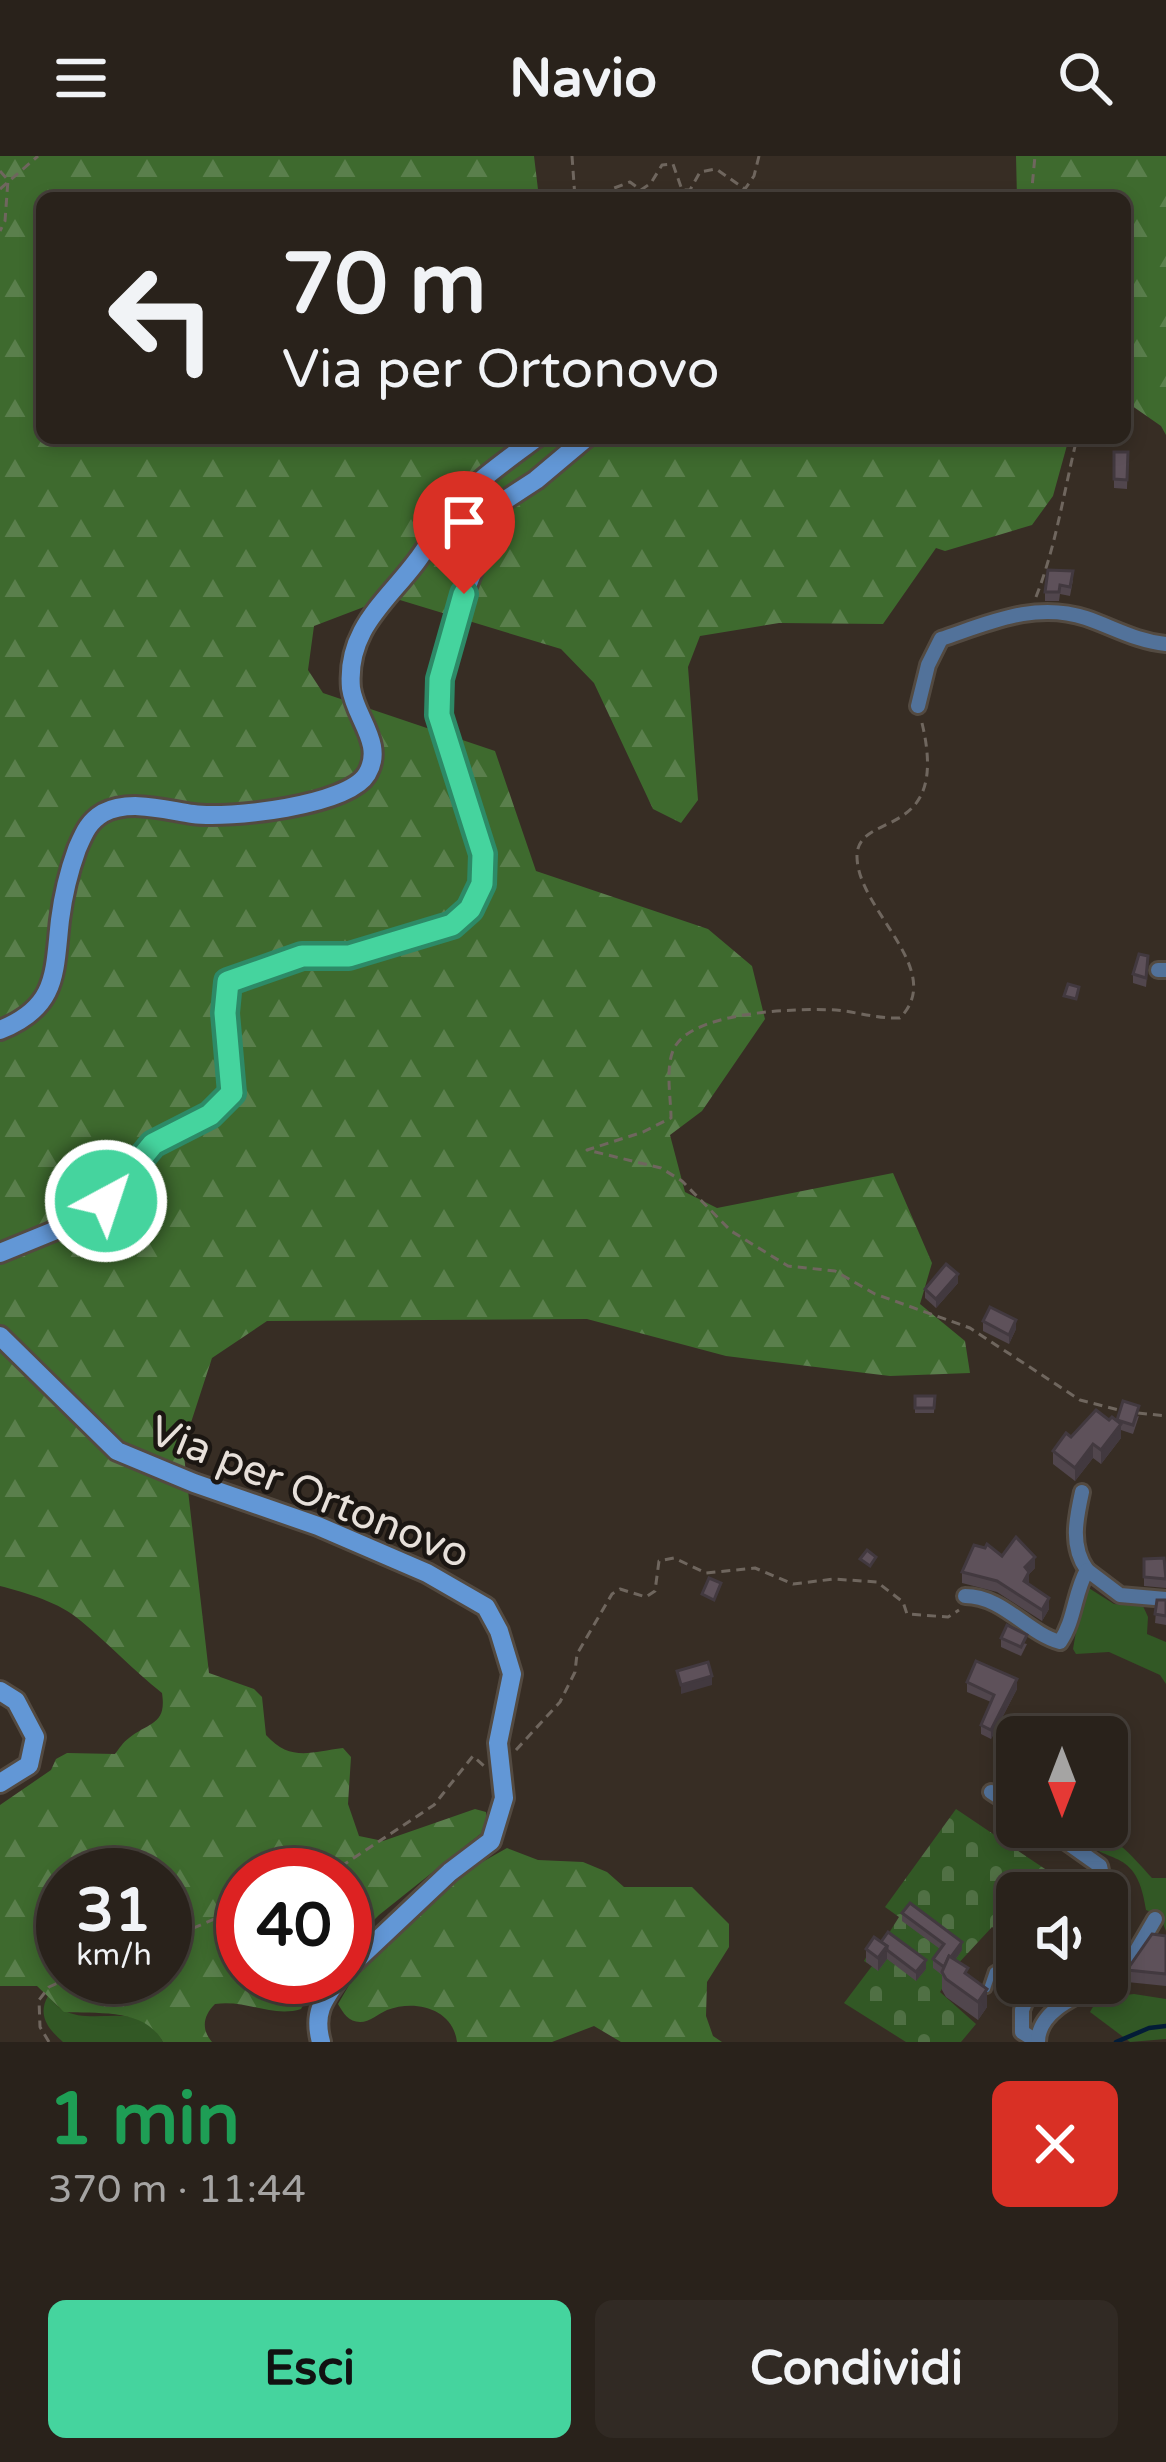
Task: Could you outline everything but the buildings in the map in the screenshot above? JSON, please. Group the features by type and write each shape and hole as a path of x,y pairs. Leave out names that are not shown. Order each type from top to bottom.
{"street":[{"path":"0,1030 40,1006 57,972 60,918 70,868 86,826 106,812 163,807 197,815 288,810 364,779 374,758 351,687 354,655 369,616 414,565 454,506 528,444"},
{"path":"0,1253 66,1226 106,1201 153,1144 210,1115 232,1093 225,1013 228,982 302,956 349,956 452,925 470,909 482,884 483,854 439,715 440,679 464,594 499,504 579,444"},
{"path":"918,706 928,665 941,639 1031,610 1083,617 1138,641 1166,644"},
{"name":"Via per Ortonovo","path":"0,1336 117,1451 194,1484 318,1526 427,1574 487,1607 512,1675 498,1743 503,1798 491,1841 450,1872 372,1946"},
{"path":"1082,1492 1074,1527 1079,1559 1120,1594 1166,1599"},
{"path":"965,1596 975,1595 1001,1606 1060,1642 1088,1570"},
{"path":"0,1691 16,1701 35,1737 29,1766 0,1783"},
{"path":"991,1792 996,1795"},
{"path":"1075,1848 1101,1872"},
{"path":"1128,1963 1155,1919"},
{"name":"Via per Ortonovo","path":"321,2004 316,2019 321,2042"},
{"path":"1024,2004 1022,2032 1038,2042 1042,2023 1064,2004"}],"lane":[{"path":"987,1989 996,1969"}],"path":[{"path":"0,189 38,156"},
{"path":"572,156 575,192"},
{"path":"608,192 630,182 641,190 662,165 673,164 682,190 690,190 700,172 716,169 745,189 759,156"},
{"path":"1032,192 1035,156"},
{"path":"0,171 8,180"},
{"path":"0,231 8,180"},
{"path":"1031,610 1051,558 1075,444"},
{"path":"918,706 929,776 923,798 900,819 874,829 858,845 856,861 870,899 908,960 916,983 912,1006 900,1018 876,1019 842,1010 772,1012 691,1030 677,1043 670,1059 671,1118 586,1150 661,1168 682,1181 731,1231 788,1266 835,1271 875,1294 970,1328 1080,1400 1166,1416"},
{"path":"513,1763 517,1747 560,1702 578,1654 612,1594 620,1589 646,1597 655,1591 659,1562 674,1558 706,1574 755,1568 793,1585 877,1582 903,1602 908,1614 930,1618 948,1617 959,1610 965,1596"},
{"path":"369,1848 434,1805 473,1756 488,1769"},
{"path":"38,2004 40,2027 49,2042"}],"green space":[{"path":"0,156 534,156 538,192 36,192 36,444 1067,444 1053,496 1032,525 945,551 936,548 883,624 779,623 700,636 688,667 698,800 681,823 653,809 594,683 561,649 390,597 314,626 308,670 323,693 495,751 536,871 708,929 752,966 765,1019 702,1111 670,1135 685,1192 717,1208 893,1173 932,1263 920,1304 965,1341 970,1373 890,1376 726,1356 587,1319 267,1321 212,1358 183,1447 209,1673 254,1689 262,1697 266,1735 284,1749 302,1753 343,1748 351,1757 348,1804 359,1836 383,1841 475,1809 486,1812 488,1828 372,1922 372,1848 216,1848 216,2004 205,2023 212,2042 163,2042 133,2018 64,2012 56,2004 192,2004 192,1848 36,1848 36,1986 0,1986 0,1805 51,1770 56,1759 67,1753 115,1754 162,1711 162,1693 72,1614 0,1586"},
{"path":"1016,156 1166,156 1166,435 1161,426 1131,405 1131,192 1017,192"},
{"path":"1084,1585 1114,1604 1143,1606 1147,1634 1166,1642 1166,1684 1160,1675 1109,1652 1076,1654"},
{"path":"956,1809 996,1836 996,1848 1014,1848 1050,1872 996,1872 996,1929 992,1927 955,1967 940,1992 976,2024 961,2042 906,2042 844,2003 872,1966 864,1961 872,1947 879,1949 899,1917 885,1907"},
{"path":"507,1848 538,1860 583,1862 607,1872 624,1887 692,1887 729,1924 729,1947 707,1982 706,2016 713,2036 722,2042 621,2042 594,2026 552,2042 457,2042 448,2022 431,2009 398,2007 364,2022 347,2016 338,2004 372,2004 372,1956 459,1875"},
{"path":"1123,1848 1152,1878 1166,1878 1166,1931 1160,1916 1146,1910 1134,1873 1095,1849"},
{"path":"1128,1995 1166,1999 1166,2039 1130,2042 1090,2012 1095,2004 1128,2004"},
{"path":"46,2004 56,2004 76,2015 130,2017 153,2028 163,2042 63,2042 46,2021"},
{"path":"237,2004 304,2004 301,2009 280,2011"}],"waterway":[{"path":"1116,2042 1166,2026"}],"route":[{"path":"106,1201 153,1144 210,1115 232,1093 225,1013 228,982 302,956 349,956 452,925 470,909 482,884 483,854 439,715 440,679 464,594"}]}
